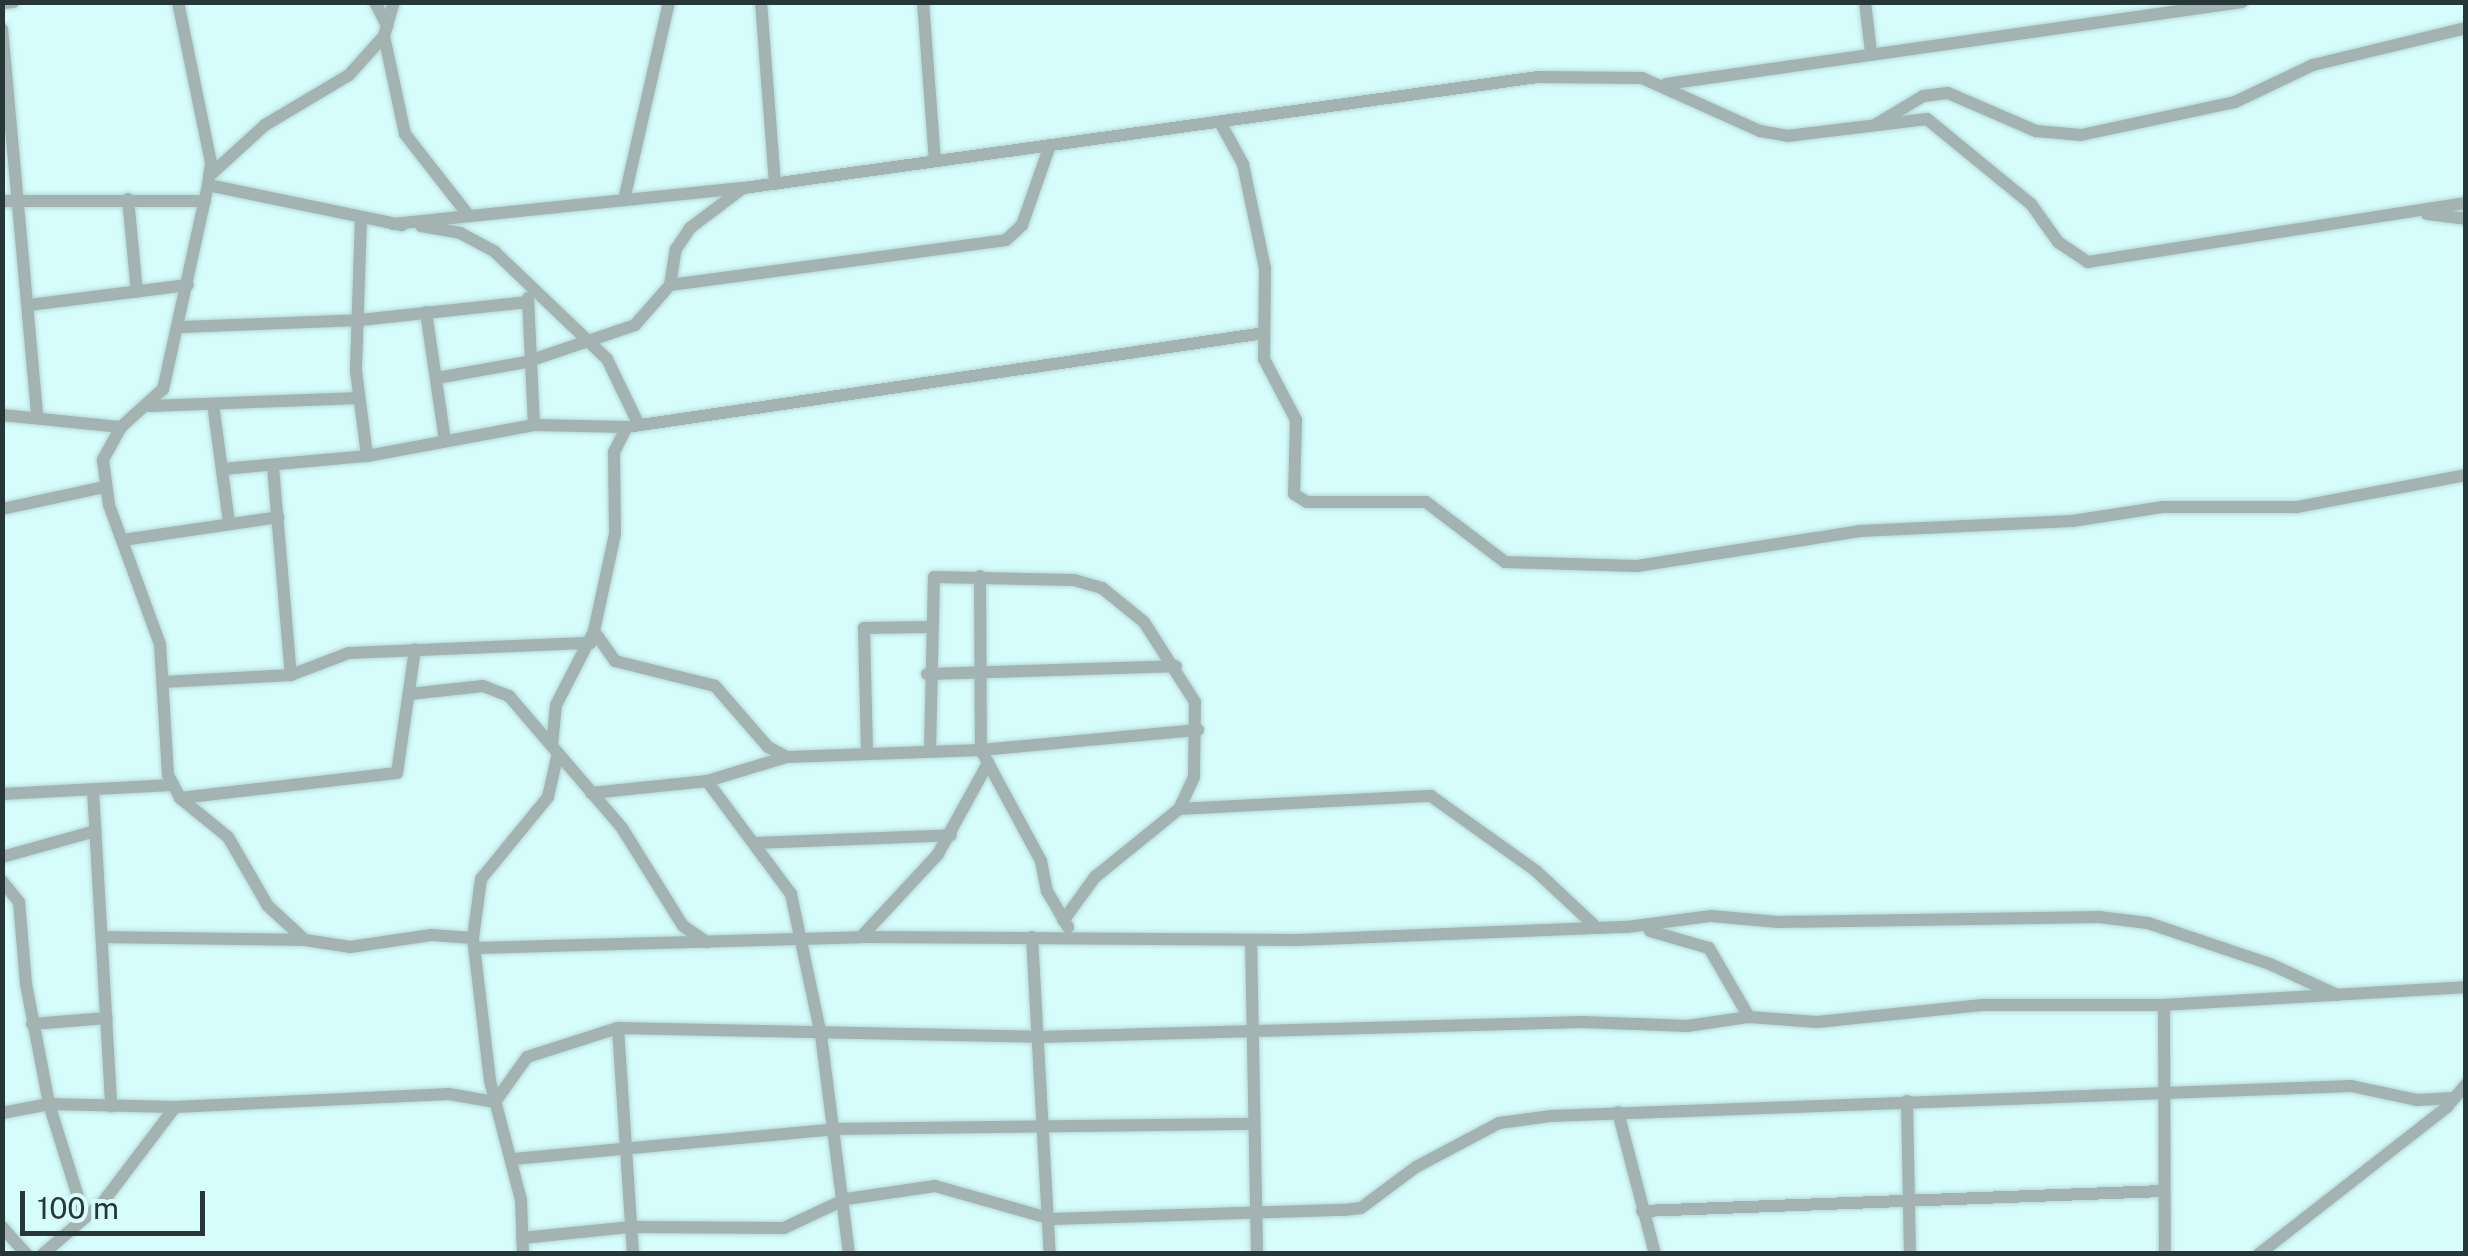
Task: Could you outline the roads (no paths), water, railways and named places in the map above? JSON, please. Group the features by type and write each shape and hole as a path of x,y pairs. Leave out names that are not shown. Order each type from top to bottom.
{"street":[{"path":"2,3 13,2"},
{"path":"178,2 209,180 181,327 163,389 107,445 104,487 160,644 172,785 180,798 228,837 268,906 305,940"},
{"path":"375,2 386,31 405,134 469,216"},
{"path":"209,180 266,125 350,74 386,31 394,2"},
{"path":"624,200 669,2"},
{"path":"761,2 775,183"},
{"path":"923,2 935,160"},
{"path":"1865,2 1871,52"},
{"path":"1666,84 2242,2"},
{"path":"1864,132 1923,96 1948,93 2036,131 2081,135 2235,102 2314,65 2466,28"},
{"path":"2,29 9,154 21,199 37,415"},
{"path":"394,224 744,188 1221,124 1474,82 1629,76 1666,84 1760,131 1787,136 1864,132 1927,119 2031,204 2058,242 2088,262 2466,203"},
{"path":"1221,124 1243,164 1265,268 1264,359 1296,420 1294,494 1300,500 1416,499 1442,510 1494,556 1520,565 1637,566 1860,531 2072,521 2162,506 2297,506 2466,475"},
{"path":"670,285 1006,240 1022,225 1048,148"},
{"path":"209,180 480,242 607,358 632,424"},
{"path":"437,378 526,362 592,344 634,325 670,285 683,237 744,188"},
{"path":"128,199 138,292"},
{"path":"2,201 205,201"},
{"path":"2410,211 2466,219"},
{"path":"360,217 359,398 367,456"},
{"path":"29,305 188,285"},
{"path":"528,286 526,362 534,426"},
{"path":"181,327 360,320 528,302"},
{"path":"426,312 445,440"},
{"path":"223,470 367,456 534,426 632,424 1013,375 1264,333"},
{"path":"150,406 359,398"},
{"path":"213,404 228,523"},
{"path":"2,407 18,414"},
{"path":"2,415 37,415 121,427"},
{"path":"523,1254 514,1159 495,1102 475,943 481,879 548,797 556,705 592,637 616,534 614,452 632,424"},
{"path":"273,467 291,675"},
{"path":"2,509 104,487"},
{"path":"123,540 278,517"},
{"path":"930,750 928,627 934,576 1074,580 1102,588 1128,605 1176,666 1195,702 1198,730 1194,777 1179,810 1095,877 1064,921"},
{"path":"862,938 951,836 984,756 980,576"},
{"path":"867,752 864,628 928,627"},
{"path":"163,682 291,675 334,655 592,637"},
{"path":"592,637 615,661 682,673 715,686 768,748 788,757"},
{"path":"180,798 397,773 415,649"},
{"path":"927,674 1176,666"},
{"path":"410,694 496,688 591,793 653,870 673,912 707,942"},
{"path":"591,793 707,780 788,757 930,750 984,756 1198,730"},
{"path":"984,756 1040,860 1046,891 1074,938"},
{"path":"707,780 791,894 836,1129 846,1200 848,1254"},
{"path":"2,794 172,785"},
{"path":"93,790 111,1106"},
{"path":"1179,810 1431,796 1536,871 1597,928"},
{"path":"2,857 95,832"},
{"path":"755,844 951,836"},
{"path":"2,881 18,902 32,1024 48,1104 84,1216"},
{"path":"102,937 305,940 350,947 431,935 475,943 798,942 1032,936 1251,940 1628,927 1711,916 1778,922 2100,916 2148,923 2270,964 2339,996"},
{"path":"1628,927 1677,935 1709,948 1749,1017"},
{"path":"1032,936 1052,1219 1050,1254"},
{"path":"1251,940 1250,1031 1258,1254"},
{"path":"495,1102 527,1057 618,1028 1038,1037 1687,1026 1749,1017 1817,1022 1982,1005 2164,1004 2466,988"},
{"path":"2164,1004 2161,1096 2165,1254"},
{"path":"32,1024 106,1018"},
{"path":"618,1028 632,1254"},
{"path":"2259,1254 2454,1098 2466,1084"},
{"path":"522,1238 631,1227 784,1228 846,1200 934,1186 1052,1219 1362,1208 1416,1166 1499,1124 1618,1112 2161,1096 2351,1086 2417,1100 2454,1098"},
{"path":"2,1113 48,1104 176,1108 449,1094 495,1102"},
{"path":"1907,1101 1910,1254"},
{"path":"44,1254 103,1202 176,1108"},
{"path":"1618,1112 1654,1254"},
{"path":"514,1159 626,1145 836,1129 1253,1124"},
{"path":"1642,1211 2163,1191"},
{"path":"2,1227 26,1254"}]}
